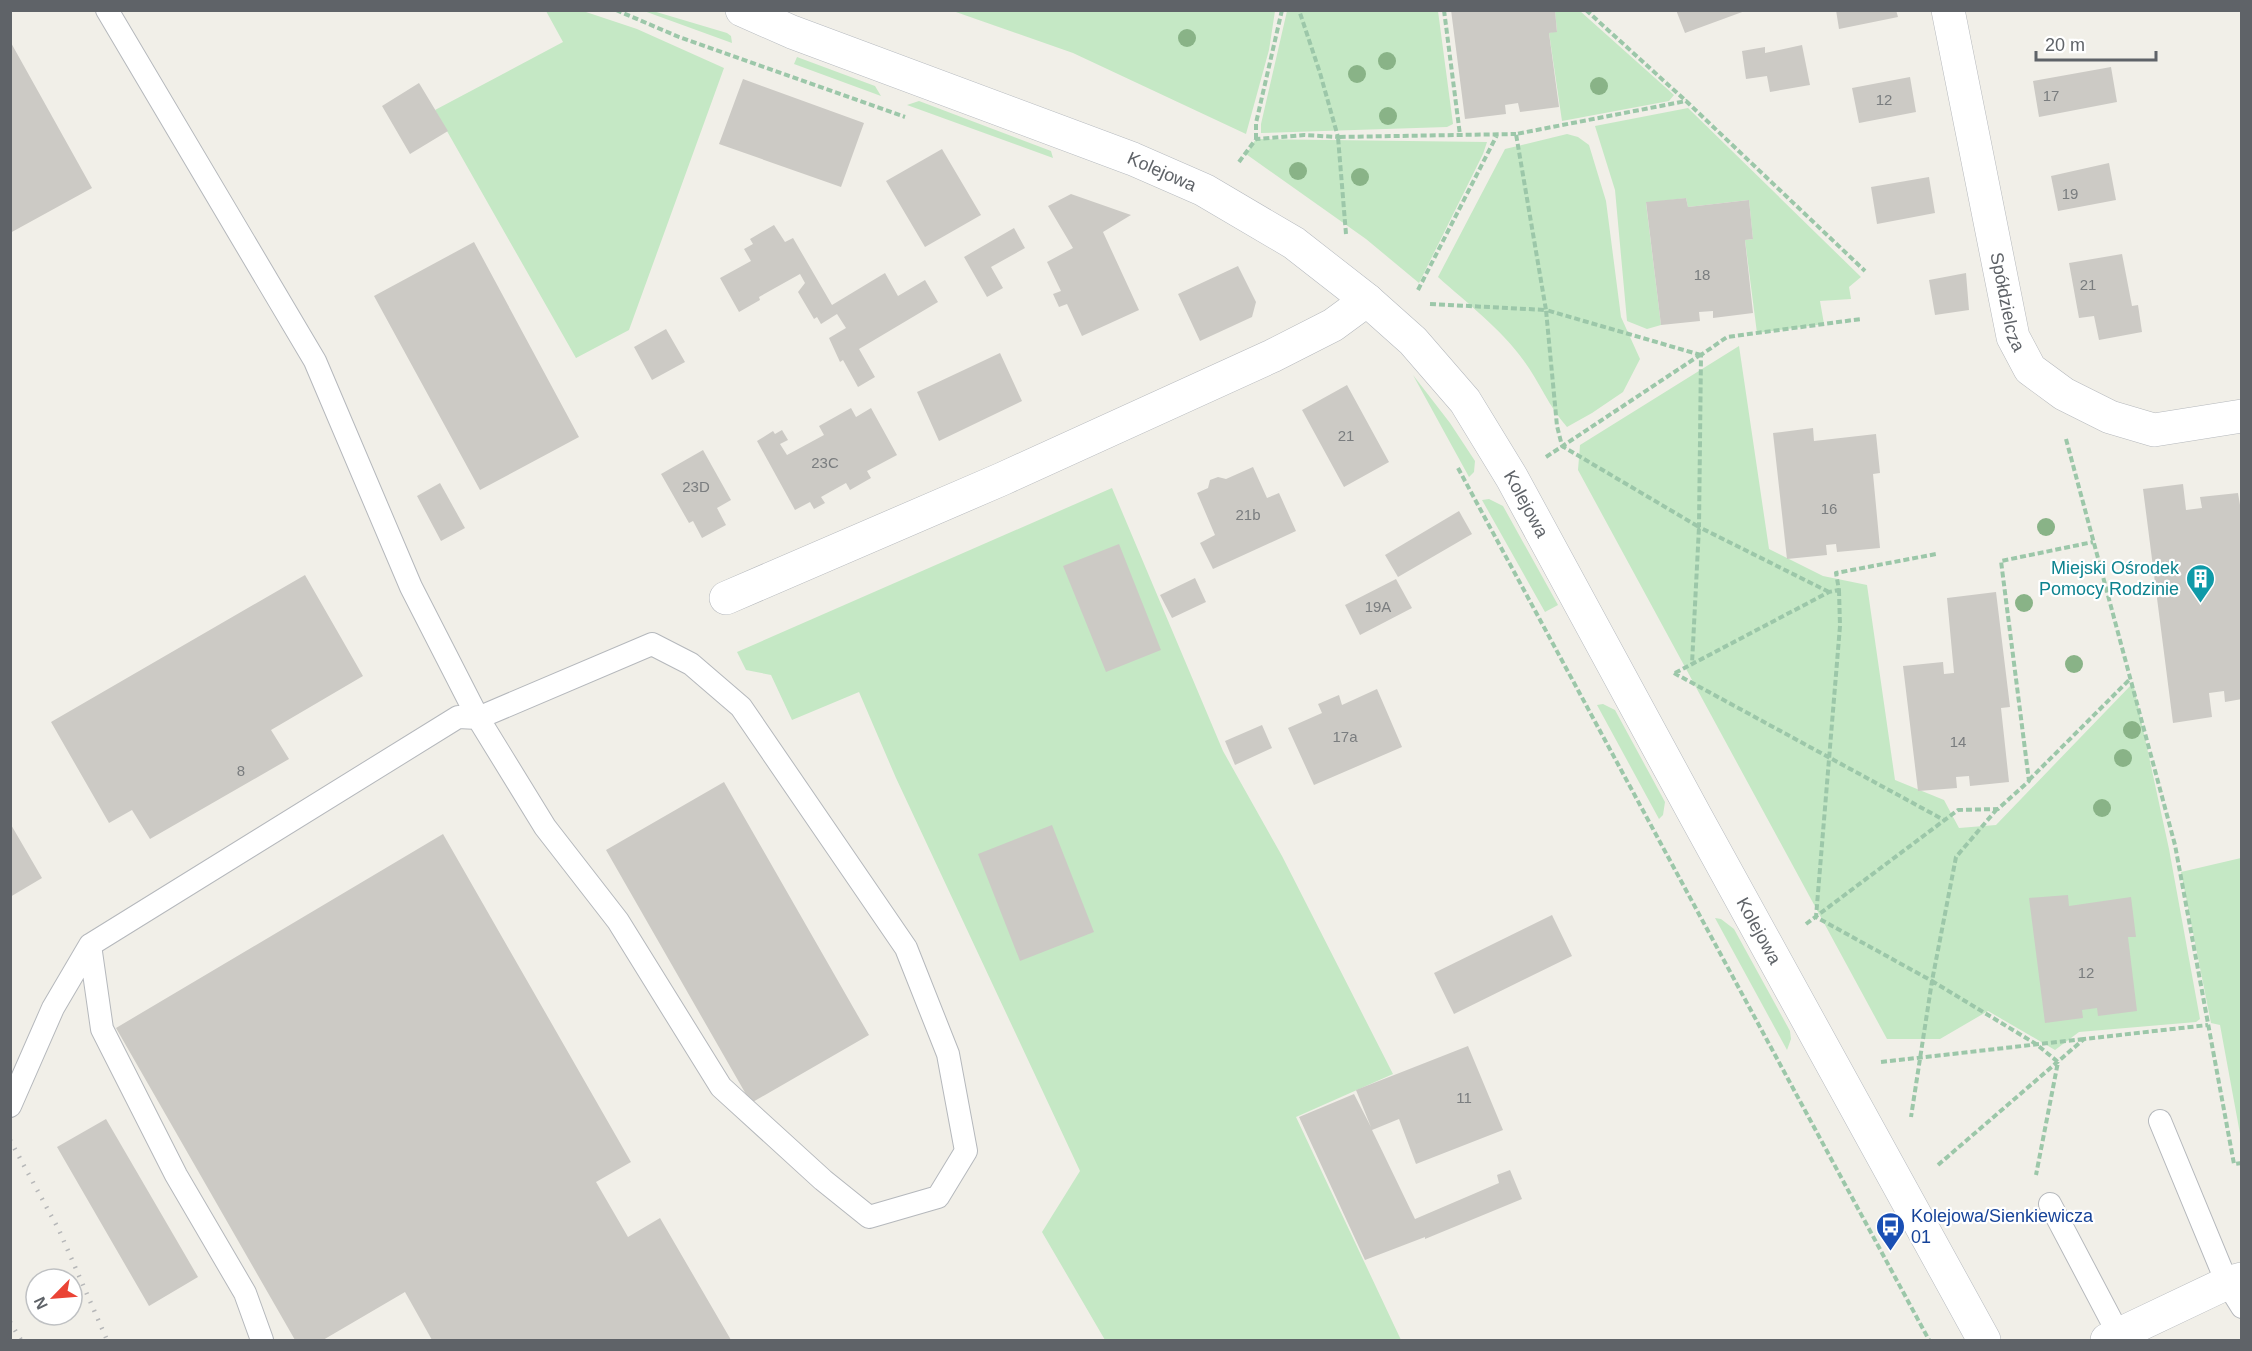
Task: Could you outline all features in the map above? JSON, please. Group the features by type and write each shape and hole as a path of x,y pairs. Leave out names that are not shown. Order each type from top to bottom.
{"street":[{"name":"Kolejowa","path":"742,10 792,33 1133,159 1204,190 1294,243 1367,300 1413,341 1465,401 1512,478 1984,1341"},
{"name":"Spółdzielcza","path":"1948,10 2013,337 2030,369 2064,394 2110,417 2154,430 2241,416"},
{"path":"726,598 1002,479 1272,356 1333,325 1367,300"},
{"path":"2113,1338 2237,1290"}],"lane":[{"path":"10,1106 53,1008 90,945 458,717 478,718 652,644 691,664 741,707 906,948 948,1054 966,1151 938,1197 869,1217 823,1180 721,1087 618,921 545,826 478,718 411,587 315,361 107,10"},
{"path":"90,945 102,1029 176,1174 245,1293 262,1341"},
{"path":"2160,1121 2237,1290"},
{"path":"2050,1204 2113,1338"}],"path":[{"path":"616,10 689,41 908,118"},
{"path":"1239,162 1256,139 1256,123 1282,10"},
{"path":"1299,10 1338,137 1346,234"},
{"path":"1444,10 1460,135"},
{"path":"1586,10 1686,101 1865,271"},
{"path":"1256,139 1304,135 1338,137 1516,134 1686,101"},
{"path":"1516,134 1546,310 1557,426 1562,446 1699,527 1829,592"},
{"path":"1418,290 1497,135"},
{"path":"1430,304 1546,310 1701,355"},
{"path":"1545,457 1727,337 1861,319"},
{"path":"1692,664 1699,527 1701,355"},
{"path":"2052,385 2175,845 2234,1164 2241,1162"},
{"path":"1458,467 1929,1341"},
{"path":"2029,780 2001,561 2093,542"},
{"path":"1816,917 1840,626 1836,573 1936,554"},
{"path":"1839,590 1829,592 1674,674 1944,820"},
{"path":"1911,1117 1932,981 1956,857 1998,809 2130,678"},
{"path":"1806,924 1958,810 1998,809"},
{"path":"1816,917 1932,981 2036,1044 2058,1062"},
{"path":"1881,1062 2208,1025"},
{"path":"1938,1165 2084,1039"},
{"path":"2034,1185 2058,1062"}],"green space":[{"path":"1275,10 1269,50 1246,134 1073,53 953,11"},
{"path":"546,11 583,11 637,29 724,68 629,330 576,358 435,110 563,42"},
{"path":"644,11 653,11 727,33 731,36 732,43"},
{"path":"1287,11 1438,11 1453,124 1447,127 1261,133 1261,124"},
{"path":"1555,11 1580,11 1674,95 1669,101 1562,121 1549,33 1557,31"},
{"path":"797,57 875,86 881,96 794,64"},
{"path":"919,101 1051,151 1053,158 907,105"},
{"path":"1688,108 1861,277 1849,287 1851,299 1820,301 1824,324 1757,333 1745,240 1753,239 1749,200 1688,207 1686,198 1646,203 1661,325 1647,329 1627,321 1615,190 1595,126"},
{"path":"1567,134 1578,137 1589,145 1606,201 1621,317 1640,359 1623,392 1567,427 1515,349 1438,277 1505,149"},
{"path":"1256,139 1487,142 1419,283 1366,239 1246,154"},
{"path":"1739,346 1769,549 1823,576 1867,585 1895,780 1944,800 1959,828 1996,825 2133,683 2169,849 2200,1019 2196,1022 2079,1032 2055,1050 1988,1011 1940,1039 1887,1039 1578,470 1580,445"},
{"path":"1413,375 1450,423 1475,461 1474,472 1469,477"},
{"path":"1112,488 1223,751 1282,856 1393,1074 1296,1117 1401,1340 1105,1340 1042,1232 1080,1171 896,778 859,692 792,720 771,675 746,670 737,652"},
{"path":"1489,499 1503,506 1558,605 1545,612 1482,500"},
{"path":"1603,704 1615,710 1665,802 1663,815 1659,819 1597,705"},
{"path":"2242,858 2241,1139 2220,1025 2211,1023 2181,872"},
{"path":"1715,918 1721,919 1734,929 1790,1031 1791,1039 1787,1050"}],"building":[{"path":"1451,10 1555,10 1557,32 1549,33 1559,107 1520,112 1518,103 1505,105 1506,114 1465,119"},
{"path":"1676,10 1745,10 1745,11 1685,33"},
{"path":"1836,10 1896,10 1898,17 1839,29"},
{"path":"10,41 92,188 10,233"},
{"path":"1802,45 1810,85 1770,92 1767,76 1746,79 1742,51 1765,47 1765,53"},
{"path":"2111,67 2117,102 2039,117 2033,81"},
{"path":"1910,77 1916,112 1859,123 1852,88"},
{"path":"743,79 864,123 841,187 719,144"},
{"path":"419,83 448,131 410,154 382,106"},
{"path":"942,149 981,215 925,247 886,181"},
{"path":"2109,163 2116,200 2058,211 2051,176"},
{"path":"1929,177 1935,213 1877,224 1871,187"},
{"path":"1071,194 1131,215 1103,232 1139,310 1082,336 1067,304 1059,307 1053,294 1061,291 1047,262 1073,248 1048,206"},
{"path":"1686,198 1688,207 1749,200 1753,239 1745,240 1753,313 1713,318 1713,311 1699,312 1700,321 1661,325 1646,202"},
{"path":"774,225 785,242 793,238 832,305 885,273 898,296 925,280 938,302 859,349 875,377 858,387 843,360 840,362 829,338 846,328 837,314 821,324 817,317 814,319 798,292 805,283 800,274 759,297 760,300 739,312 720,278 751,261 744,249 753,244 750,239"},
{"path":"1014,228 1025,248 991,267 1003,288 987,297 964,257"},
{"path":"474,242 579,437 480,490 374,296"},
{"path":"2122,254 2132,306 2138,305 2142,332 2099,340 2094,316 2079,318 2069,263"},
{"path":"1238,266 1256,302 1252,317 1200,341 1178,294"},
{"path":"1966,273 1969,310 1935,315 1929,280"},
{"path":"666,329 685,362 652,380 634,347"},
{"path":"1000,353 1022,401 939,441 917,392"},
{"path":"1347,385 1389,462 1344,487 1302,410"},
{"path":"851,408 856,417 871,408 897,455 867,471 871,478 850,490 846,483 821,497 825,503 814,509 810,502 795,510 757,441 773,431 775,434 782,430 788,440 780,444 787,455 824,435 819,426"},
{"path":"1813,428 1814,441 1876,434 1880,473 1873,474 1880,548 1837,552 1836,544 1826,545 1827,555 1787,559 1773,433"},
{"path":"703,450 731,500 717,508 726,525 702,538 693,521 689,523 661,474"},
{"path":"1253,467 1267,498 1279,493 1296,531 1213,569 1200,543 1215,535 1197,493 1208,488 1210,480 1218,477 1226,479"},
{"path":"440,483 465,528 441,541 417,496"},
{"name":"Miejski Ośrodek Pomocy Rodzinie","path":"2183,484 2186,510 2202,508 2200,497 2238,493 2242,517 2242,699 2225,702 2224,691 2209,693 2212,717 2173,723 2143,489"},
{"path":"1459,511 1472,534 1398,577 1385,555"},
{"path":"1119,544 1161,650 1106,672 1063,566"},
{"path":"305,575 363,676 271,730 289,759 150,839 132,810 109,823 51,722"},
{"path":"1195,578 1206,602 1172,618 1160,595"},
{"path":"1396,579 1412,608 1360,635 1345,605"},
{"path":"1996,592 2010,707 2001,708 2009,782 1970,786 1969,776 1956,777 1957,788 1918,791 1903,666 1943,662 1944,674 1954,673 1947,598"},
{"path":"1377,689 1402,747 1314,785 1288,728 1322,713 1318,704 1339,695 1342,705"},
{"path":"1262,725 1272,748 1235,765 1225,741"},
{"path":"724,782 869,1035 751,1103 606,850"},
{"path":"10,823 42,878 10,897"},
{"path":"1052,825 1094,932 1020,961 978,854"},
{"path":"443,834 631,1162 596,1182 628,1237 660,1218 731,1340 432,1340 405,1292 323,1340 295,1340 116,1028"},
{"path":"2068,895 2069,906 2131,897 2136,937 2128,937 2137,1011 2098,1016 2097,1008 2082,1010 2083,1018 2045,1023 2029,898"},
{"path":"1552,915 1572,956 1454,1014 1434,973"},
{"path":"1468,1046 1503,1130 1416,1164 1399,1119 1372,1130 1415,1219 1499,1183 1497,1175 1510,1170 1522,1199 1425,1239 1425,1237 1365,1260 1299,1117 1354,1094 1371,1127 1356,1090"},
{"path":"106,1119 198,1277 149,1306 57,1147"}],"railway":[{"path":"10,1140 59,1230 107,1340"},
{"path":"10,1322 21,1340"}],"place":[{"name":"Miejski Ośrodek Pomocy Rodzinie","path":"2200,604"},
{"name":"Kolejowa/Sienkiewicza 01","path":"1890,1252"}]}
